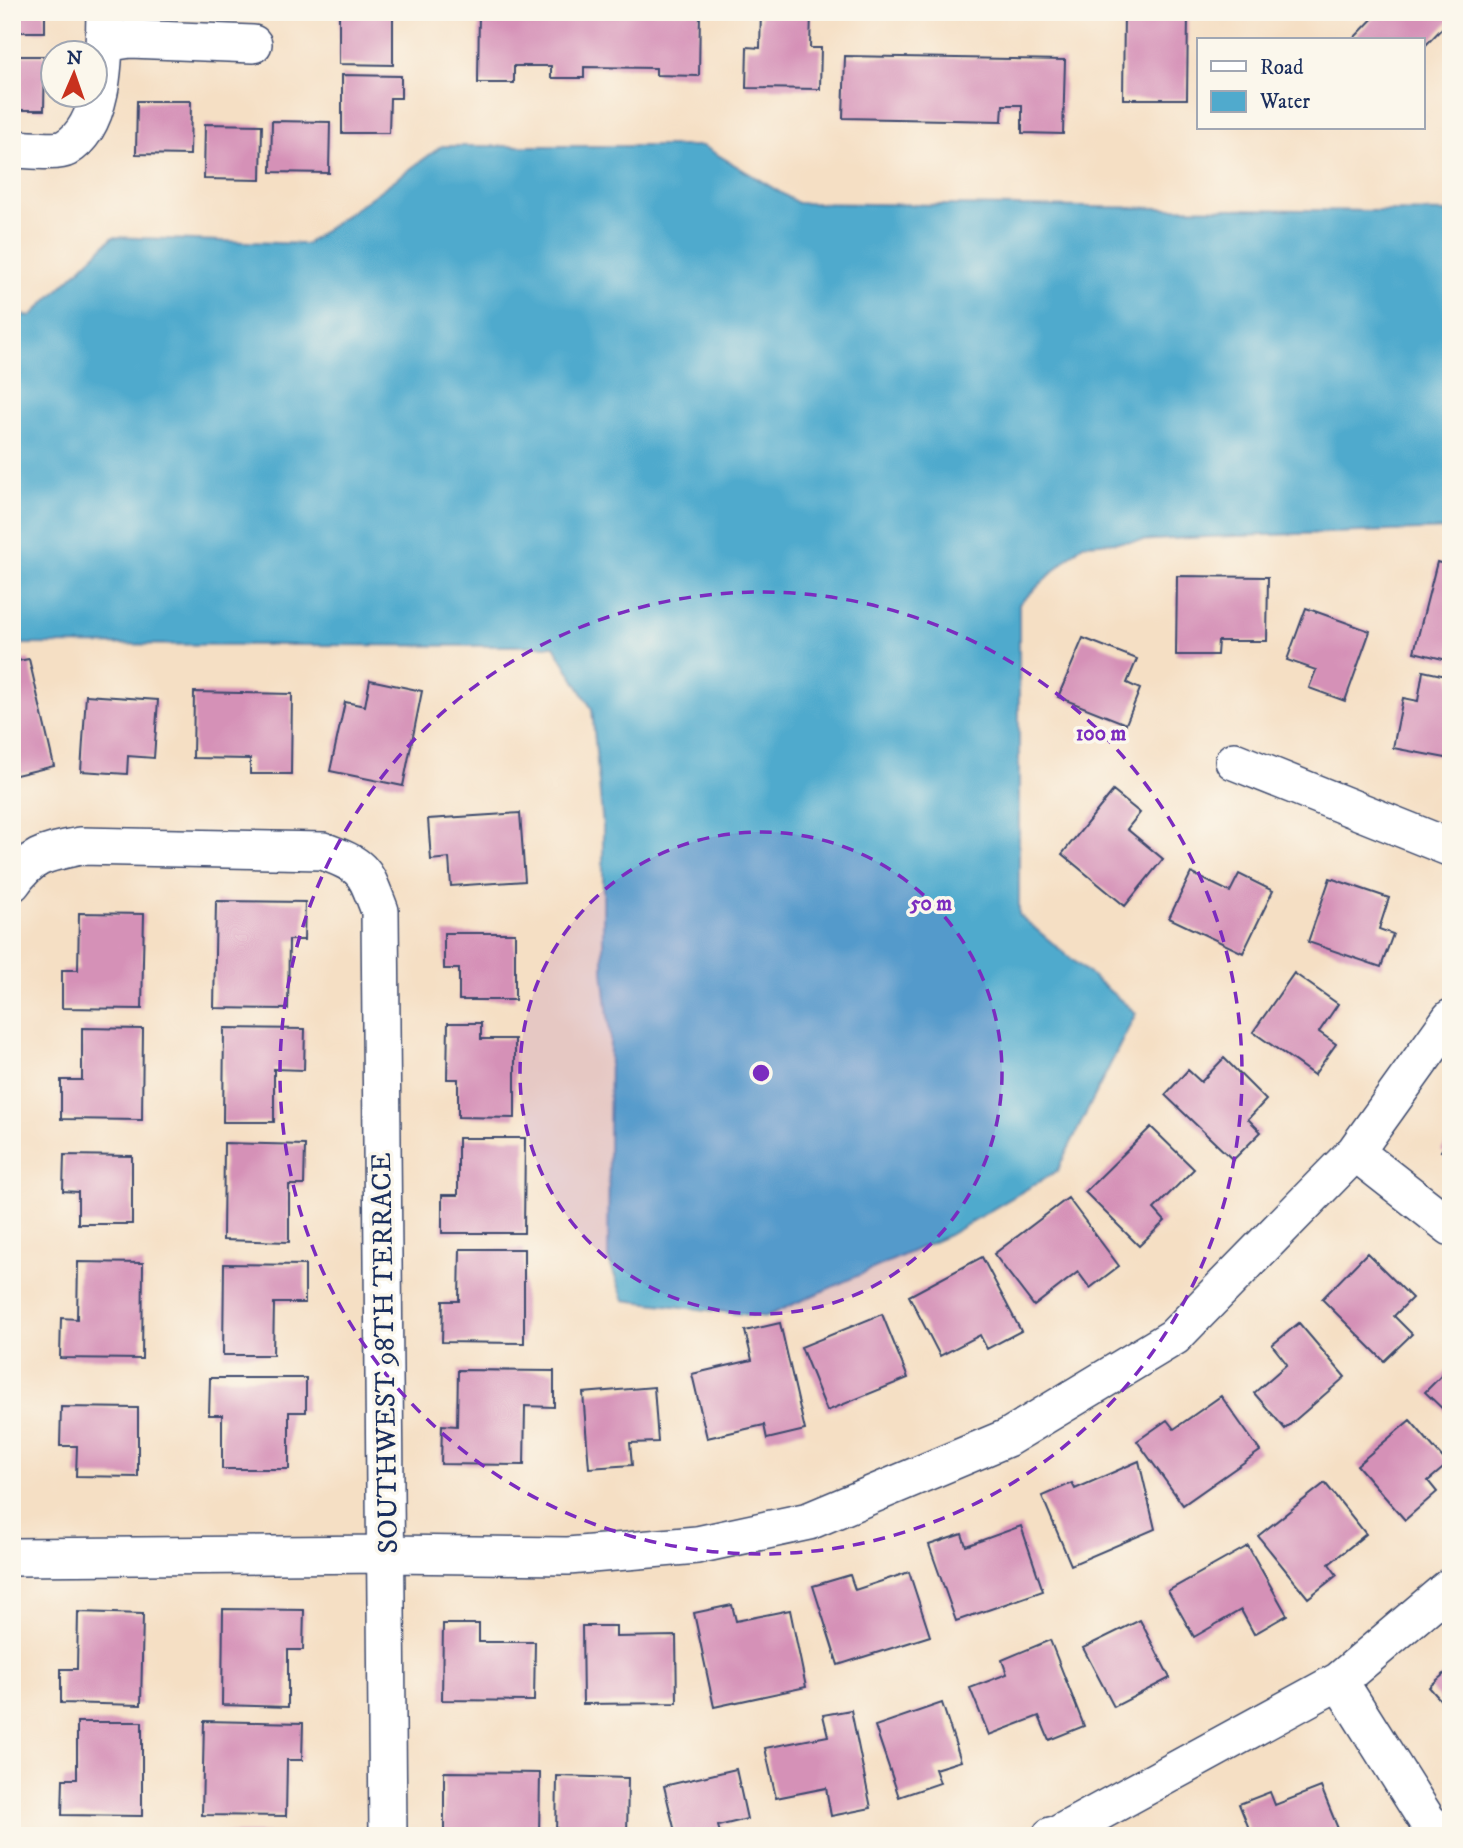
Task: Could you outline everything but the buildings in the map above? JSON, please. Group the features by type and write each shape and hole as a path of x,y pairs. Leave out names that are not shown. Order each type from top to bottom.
{"street":[{"path":"12,149 64,149 78,137 96,111 105,28 130,39 253,44"},
{"path":"1234,761 1451,848"},
{"name":"SOUTHWEST 98TH TERRACE","path":"18,874 45,854 80,846 323,851 354,862 365,873 380,911 388,1836"},
{"path":"12,1557 387,1554 568,1556 697,1545 809,1521 1007,1438 1174,1337 1355,1152 1451,1018"},
{"path":"1355,1152 1451,1227"},
{"path":"1056,1835 1339,1681 1451,1586"},
{"path":"1339,1681 1428,1822 1447,1836"}],"water":[{"path":"442,146 703,146 798,203 1451,212 1451,529 1083,544 1019,604 1019,915 1136,1013 1057,1171 949,1235 765,1317 624,1300 608,1258 610,1035 603,971 603,827 592,709 554,646 12,644 12,314 31,316 113,237 306,244"}]}
